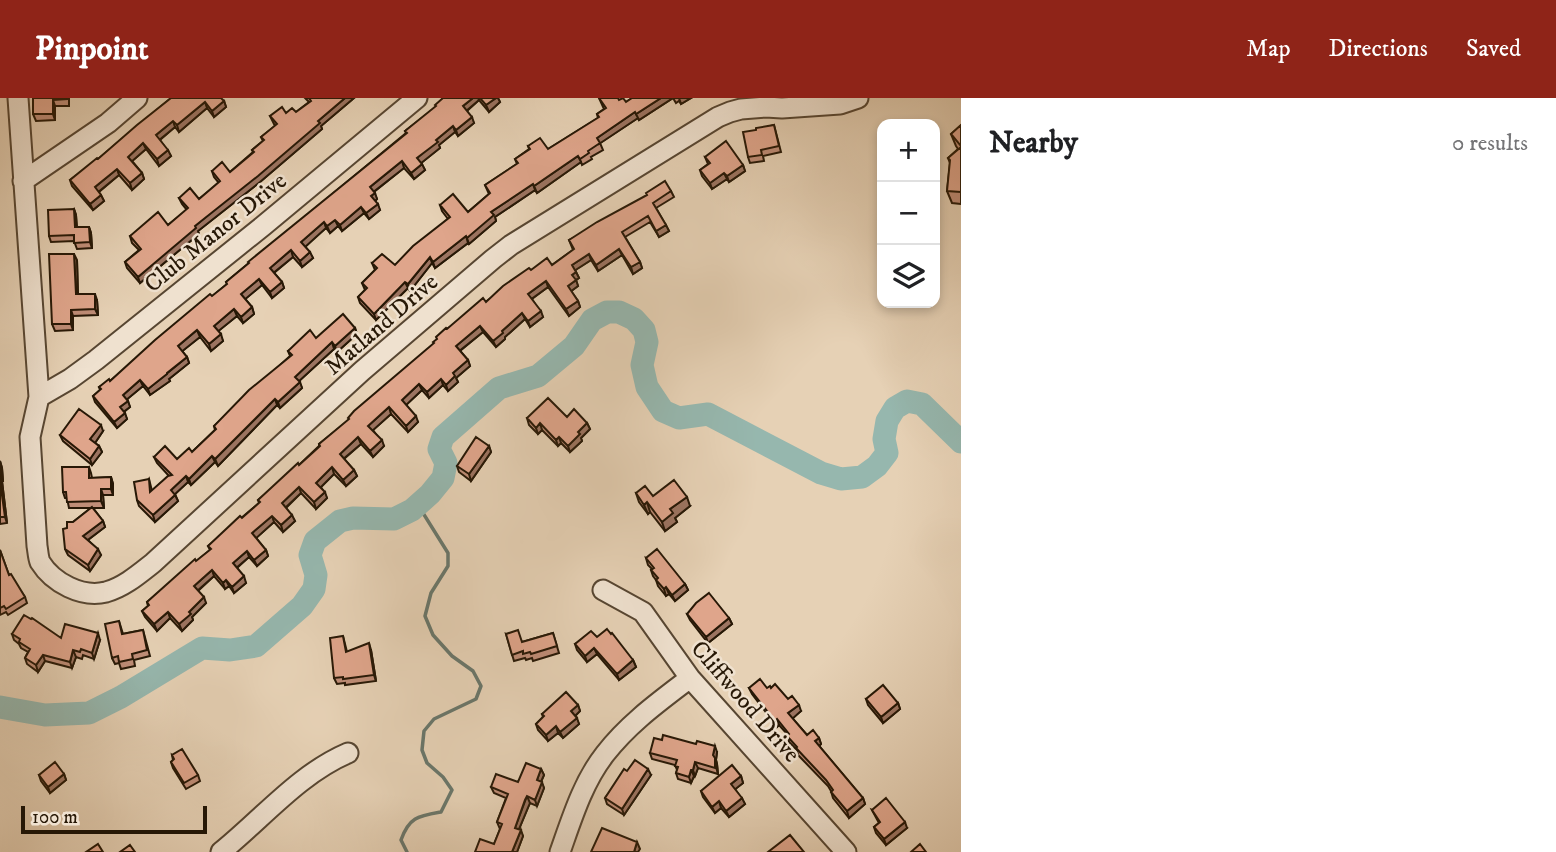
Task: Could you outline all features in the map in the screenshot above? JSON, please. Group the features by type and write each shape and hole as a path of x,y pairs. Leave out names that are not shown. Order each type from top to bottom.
{"street":[{"name":"Matland Drive","path":"18,98 38,397 30,437 39,560 53,577 65,586 92,593 119,587 153,564 362,371 511,245 730,112 766,107 840,104 858,98"},
{"path":"23,181 108,124 137,98"},
{"name":"Club Manor Drive","path":"38,397 96,360 417,98"},
{"name":"Cliffwood Drive","path":"603,590 643,612 690,678 846,852"},
{"path":"561,852 577,804 606,753 638,719 690,678"},
{"path":"231,849 312,773 348,753"}],"building":[{"path":"33,98 67,99 53,100 53,114 33,114"},
{"path":"171,98 221,98 224,101 212,111 205,102 177,125 173,121 156,135 168,150 157,159 143,143 128,157 142,173 130,183 117,169 95,187 101,195 90,204 70,180"},
{"path":"309,98 345,98 318,121 320,123 195,226 196,228 138,277 125,262 141,249 130,236 158,212 168,225 188,208 179,198 190,188 199,199 220,181 212,171 222,162 230,172 254,152 252,150 264,140 261,137 277,124 270,116 282,107 286,113 292,108 296,112 311,101"},
{"path":"443,98 473,98 463,106 472,117 456,130 453,126 436,140 438,142 417,158 422,164 411,173 402,161 370,187 375,193 371,196 378,204 366,213 361,207 340,225 335,220 327,226 324,222 301,242 310,252 300,261 291,250 270,268 282,282 270,292 259,279 241,294 252,307 241,317 234,309 214,326 221,334 209,344 197,330 178,346 187,357 148,389 140,380 123,395 128,401 120,407 125,413 114,422 93,396 101,389 99,387 109,379 110,381 210,294 212,296 227,284 226,282 248,262 407,133 405,131"},
{"path":"480,98 496,98 486,105"},
{"path":"599,98 623,98 626,102 632,98 661,98 597,138 600,143 588,151 589,153 580,159 578,156 491,212 494,215 433,262 430,257 408,284 405,282 374,314 358,297 367,288 362,283 377,268 372,263 382,254 395,265 413,246 450,217 440,205 453,194 468,212 490,193 485,185 518,163 515,159 530,149 528,146 540,138 548,149 599,117 597,114 606,108"},
{"path":"774,125 779,146 761,150 762,155 748,157 743,132"},
{"path":"961,125 961,146 951,134"},
{"path":"726,141 743,165 710,183 700,170 710,163 705,157"},
{"path":"961,147 961,192 947,191 948,158"},
{"path":"665,181 671,191 653,203 666,225 656,231 648,216 622,232 640,262 631,267 619,249 596,265 589,254 572,265 576,272 572,275 576,280 568,286 578,301 566,309 546,281 528,294 541,311 528,321 522,313 493,341 480,326 456,346 468,360 453,373 455,376 446,385 441,379 427,392 419,384 402,400 416,416 406,426 389,407 368,426 382,440 370,451 358,437 340,454 354,470 343,480 332,467 316,483 325,492 314,502 299,487 282,503 292,515 281,525 272,516 252,533 266,550 254,560 247,551 233,563 244,576 232,587 226,580 223,583 212,570 194,586 204,597 179,624 168,612 154,624 142,611 149,605 147,602 195,559 196,561 211,549 208,546 240,516 242,518 260,502 258,500 320,446 319,444 349,419 354,411 434,343 436,337 446,328 483,298 486,302 529,268 531,270 547,258 552,265 574,249 569,240 647,195 646,193"},
{"path":"74,209 75,227 89,227 90,242 74,243 74,235 49,236 48,210"},
{"path":"49,254 74,254 76,294 95,294 95,309 71,310 71,324 52,324"},
{"path":"343,314 355,328 335,346 332,342 295,377 300,382 278,402 275,399 215,459 212,456 189,479 186,476 171,490 175,495 153,515 137,500 134,482 149,479 150,492 172,475 154,457 165,446 177,459 189,448 192,452 216,429 214,426 249,390 292,355 288,351 310,330 316,338"},
{"path":"548,398 567,417 574,409 587,423 568,446 559,437 556,440 540,423 536,428 527,418"},
{"path":"79,409 101,425 90,439 99,446 90,459 60,435"},
{"path":"476,437 489,446 469,474 457,466"},
{"path":"62,467 89,467 89,478 111,477 111,489 101,489 101,501 67,502 66,492 63,492"},
{"path":"674,480 687,497 670,509 673,513 662,522 647,502 644,505 636,493 645,486 653,496"},
{"path":"0,481 5,517 0,517"},
{"path":"92,507 103,521 83,536 98,549 88,565 65,549 63,529 67,528 67,522 73,522"},
{"path":"657,549 685,584 672,595 656,580 658,578 651,570 654,568 646,558"},
{"path":"0,550 9,575 11,574 25,597 6,609 4,606 0,608"},
{"path":"709,593 729,618 706,637 687,614"},
{"path":"24,615 61,638 65,624 98,633 92,653 81,649 80,652 73,650 70,662 43,655 36,665 25,658 30,649 12,634"},
{"path":"119,621 122,634 143,630 147,650 132,654 133,659 119,662 118,656 112,658 105,624"},
{"path":"607,629 633,660 617,674 594,648 585,656 575,644 591,631 597,637"},
{"path":"518,630 522,642 553,633 557,646 531,654 523,654 523,651 512,655 506,634"},
{"path":"343,636 346,652 369,643 374,675 334,678 330,638"},
{"path":"760,679 767,688 775,684 788,699 792,696 799,705 788,713 807,735 813,730 819,738 815,741 863,798 847,811 831,792 833,790 826,780 796,748 787,736 789,734 749,688"},
{"path":"883,685 898,703 881,717 866,699"},
{"path":"566,692 578,705 571,711 577,718 560,732 556,726 546,735 536,724 544,716 542,714"},
{"path":"663,735 715,746 715,768 695,762 689,777 676,773 677,760 650,753 654,738 662,740"},
{"path":"182,749 198,775 184,783 171,762 174,759 172,755"},
{"path":"635,760 648,769 622,809 605,798 624,769 627,771"},
{"path":"55,762 64,774 48,787 39,775"},
{"path":"526,763 541,769 537,780 542,782 535,800 527,796 525,800 515,828 521,830 512,852 475,852 480,839 494,844 502,824 497,822 508,794 491,787 496,774 518,782"},
{"path":"732,765 741,776 731,784 742,798 726,811 719,801 712,807 701,791"},
{"path":"886,798 905,822 884,839 874,827 880,822 872,810"},
{"path":"602,828 637,842 634,852 591,852"},
{"path":"790,835 804,852 768,852"},
{"path":"98,844 103,852 86,852"},
{"path":"920,844 926,852 911,852"},
{"path":"130,845 135,852 120,852"}],"waterway":[{"path":"0,707 45,715 89,713 202,648 230,650 256,646 302,606 314,589 316,575 310,555 315,541 340,521 353,518 394,519 412,510 443,478 446,463 439,449 443,437 499,388 538,376 574,346 592,320 607,312 619,312 634,319 644,330 647,342 642,365 647,387 663,411 679,418 708,414 821,473 841,479 862,477 877,466 887,453 884,439 887,421 895,408 907,401 922,404 961,442"},
{"path":"407,852 401,840 407,826 415,819 441,812 452,790 443,777 427,763 422,750 424,731 434,719 476,699 481,686 473,671 452,656 433,635 425,616 431,593 448,566 448,553 418,505"}]}
